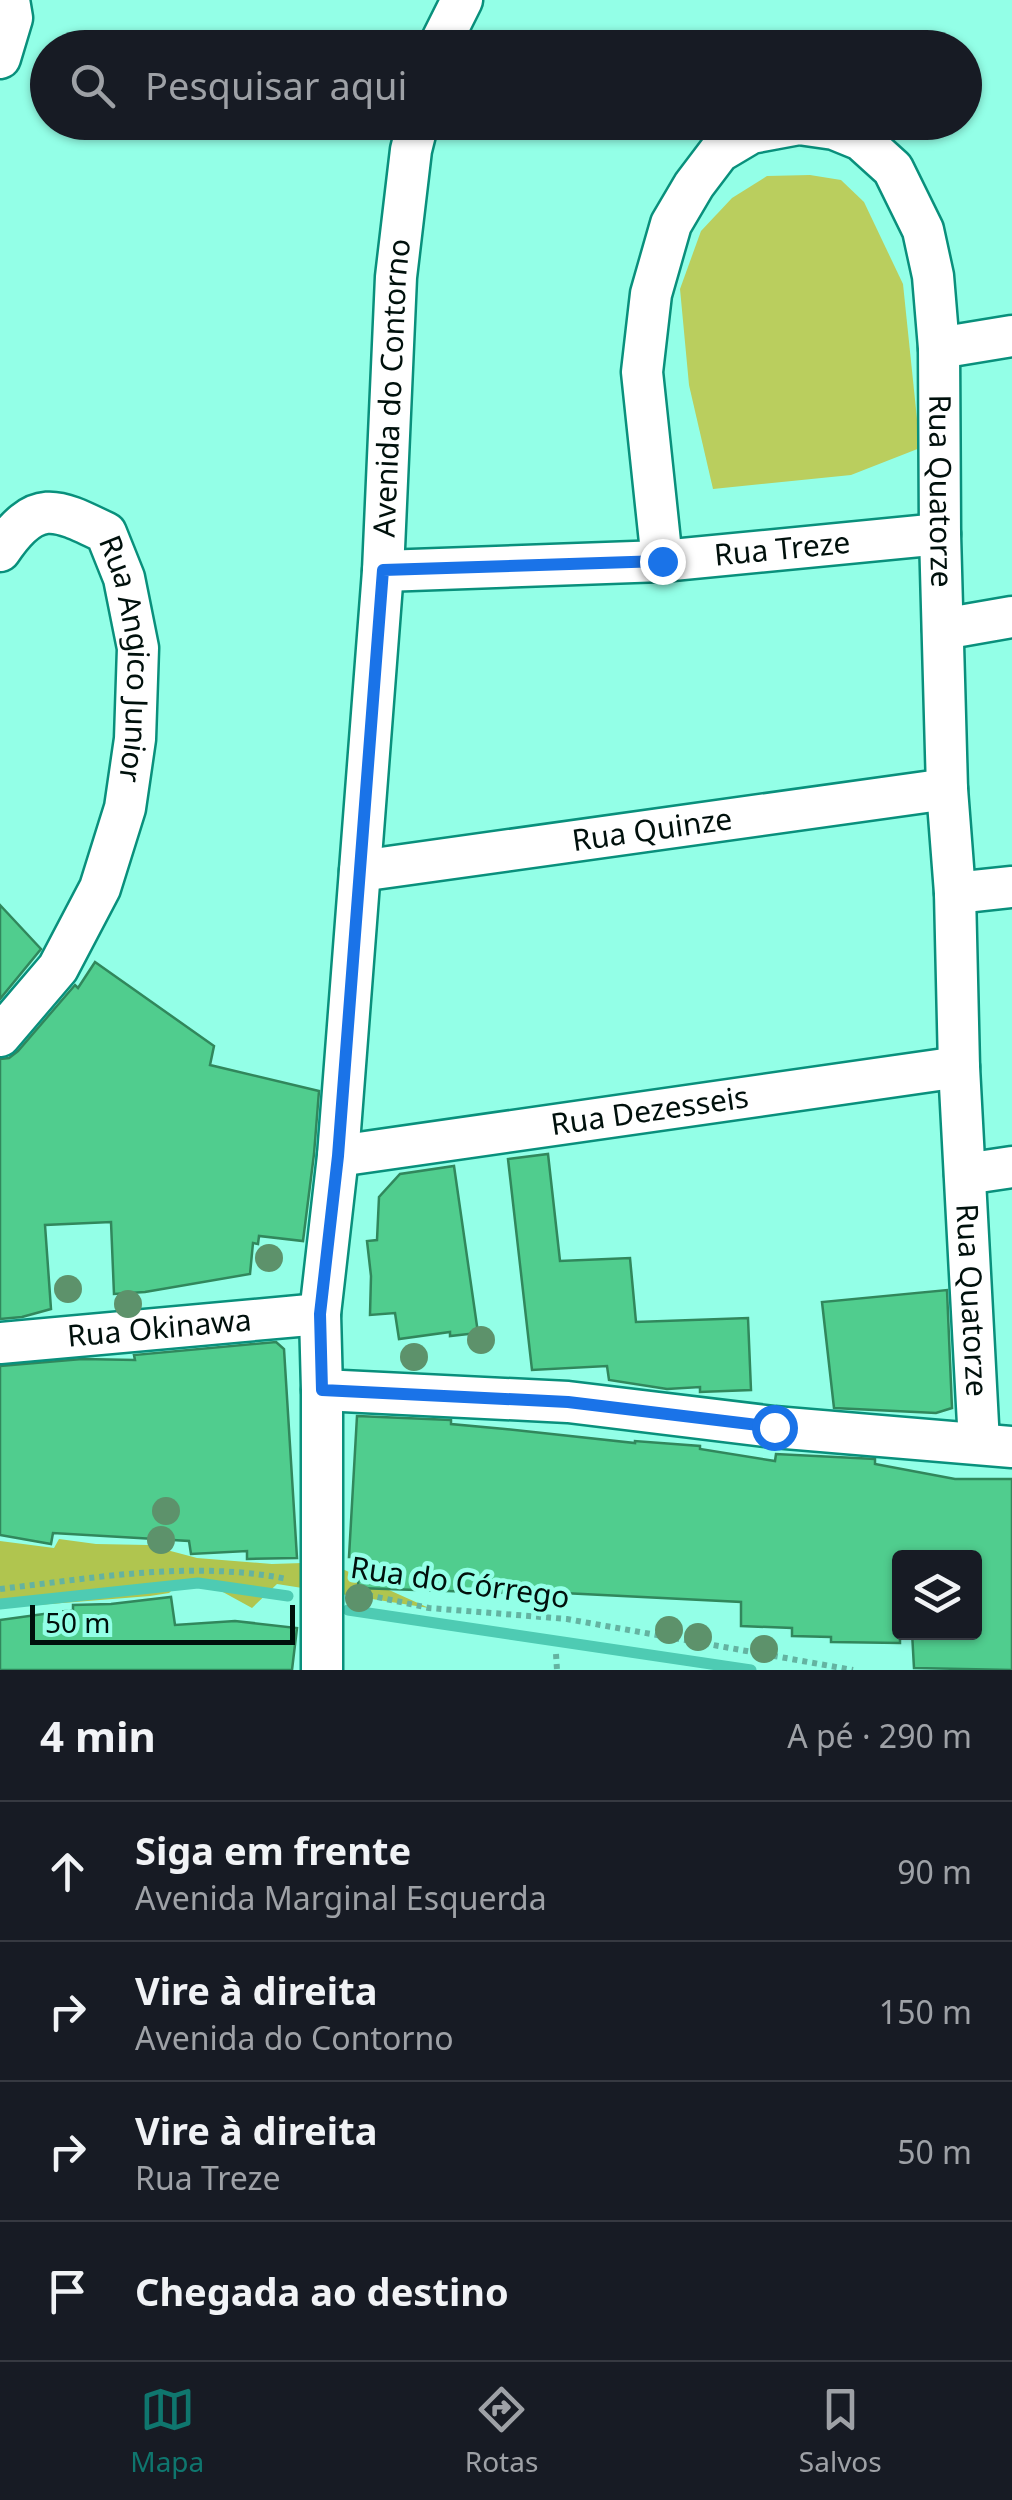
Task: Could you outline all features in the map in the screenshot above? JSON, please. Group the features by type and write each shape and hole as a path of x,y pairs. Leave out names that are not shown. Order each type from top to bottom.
{"street":[{"path":"0,58 12,18 10,0"},
{"path":"447,30 462,0"},
{"name":"Avenida do Contorno","path":"322,1670 320,1314 338,1156 383,570 396,277 414,140"},
{"name":"Rua Quatorze","path":"662,561 642,372 651,294 671,224 694,184 719,152 738,140"},
{"name":"Rua Quatorze","path":"861,140 893,168 922,230 933,276 939,348 947,789 955,893 959,1067 965,1174 996,1445"},
{"path":"939,348 1012,336"},
{"name":"Rua Angico Junior","path":"0,551 11,535 35,514 65,513 106,533 124,578 138,648 134,739 124,808 100,888 58,968 0,1036"},
{"name":"Rua Treze","path":"383,570 662,561 940,534"},
{"path":"943,629 1012,617"},
{"name":"Rua Quinze","path":"360,871 947,789"},
{"path":"955,893 1012,887"},
{"name":"Rua Dezesseis","path":"338,1156 959,1067"},
{"path":"965,1174 1012,1168"},
{"name":"Rua Okinawa","path":"0,1343 320,1314"},
{"path":"322,1390 568,1402 774,1427 996,1445"}],"path":[{"path":"0,1588 165,1570 263,1574 300,1582"},
{"name":"Rua do Córrego","path":"355,1593 428,1608 567,1620 853,1670"},
{"path":"556,1654 558,1670"}],"green space":[{"path":"810,175 841,180 864,202 903,284 920,448 851,475 713,489 689,385 680,289 701,231 732,198 767,176"},
{"path":"59,1539 148,1545 197,1558 272,1564 303,1563 318,1558 429,1608 277,1584 252,1608 201,1580 184,1579 169,1593 150,1596 0,1608 0,1541 54,1548"}],"building":[{"path":"0,905 41,949 0,999"},
{"path":"95,962 214,1046 210,1065 319,1091 303,1241 259,1236 258,1244 253,1243 250,1274 114,1294 111,1222 45,1225 51,1309 0,1319 0,1059 18,1051 75,985 78,988"},
{"path":"548,1154 560,1261 630,1258 636,1322 748,1318 751,1390 700,1392 700,1387 667,1389 609,1380 607,1366 532,1370 508,1159"},
{"path":"454,1166 478,1333 450,1336 450,1332 399,1339 395,1313 370,1315 367,1241 377,1240 379,1197 400,1174"},
{"path":"947,1290 952,1408 936,1413 834,1408 822,1302"},
{"path":"276,1342 284,1349 297,1558 247,1559 247,1551 191,1554 189,1541 53,1533 51,1544 0,1535 0,1366 82,1359 135,1360 134,1355"},
{"path":"357,1416 451,1420 451,1424 700,1446 775,1461 776,1454 875,1459 875,1464 955,1479 1012,1479 1012,1670 914,1668 912,1640 982,1640 982,1550 892,1550 892,1640 900,1643 831,1642 831,1637 792,1636 792,1628 741,1626 741,1602 358,1588 359,1565 352,1565 349,1557"},
{"path":"171,1597 175,1625 235,1621 297,1628 292,1670 0,1670 0,1620 73,1610 73,1605"}],"waterway":[{"path":"0,1604 198,1583 288,1596"},
{"path":"348,1610 751,1670"}],"route":[{"path":"662,561 383,570 338,1156 320,1314 322,1390 568,1402 774,1427"}]}
